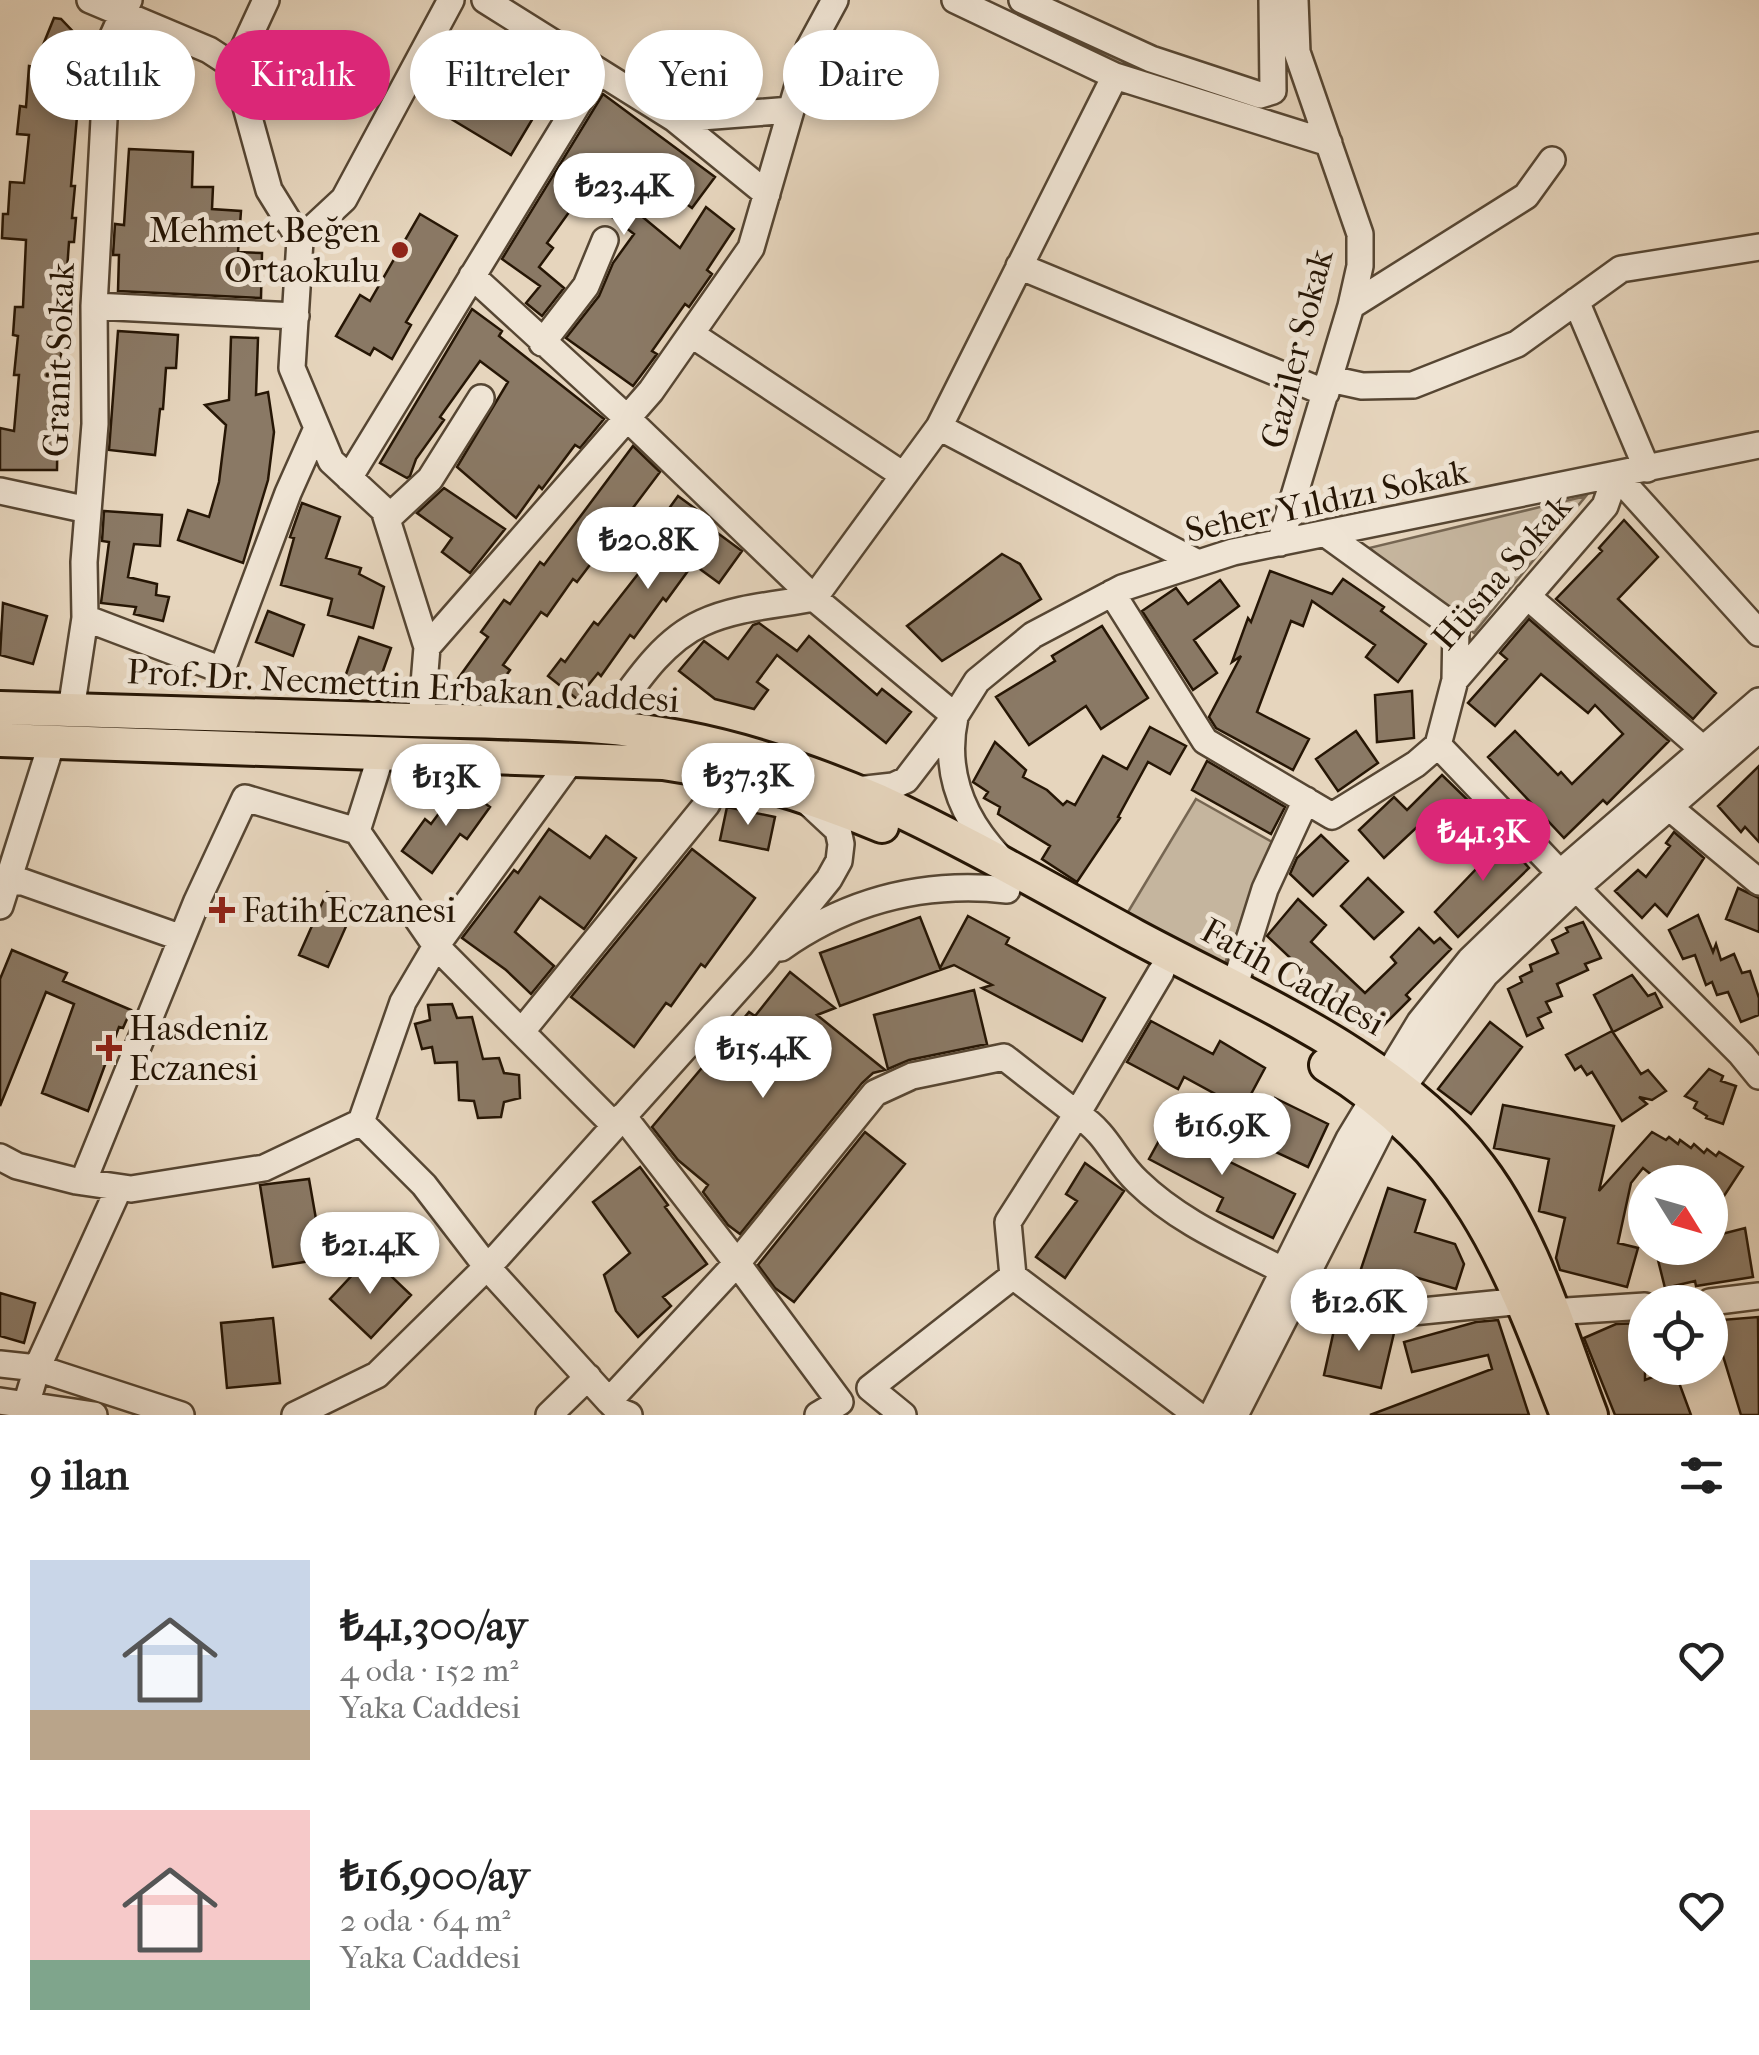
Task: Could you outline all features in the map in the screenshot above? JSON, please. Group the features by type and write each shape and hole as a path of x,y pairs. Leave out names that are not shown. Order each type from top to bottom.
{"main road":[{"name":"Prof. Dr. Necmettin Erbakan Caddesi","path":"0,708 602,729 680,737 795,780"},
{"name":"Prof. Dr. Necmettin Erbakan Caddesi","path":"0,740 572,758 680,765 795,780"},
{"name":"Fatih Caddesi","path":"795,780 854,790 934,827 1009,879 1161,972 1389,1093"},
{"name":"Fatih Caddesi","path":"795,780 900,834 1009,879 1234,988 1389,1093 1470,1198 1506,1264 1537,1307 1591,1415"},
{"name":"Fatih Caddesi","path":"1537,1307 1566,1415"}],"street":[{"path":"90,0 126,7 215,54"},
{"path":"252,30 266,0"},
{"path":"300,240 344,198 451,0"},
{"path":"485,0 533,30"},
{"path":"818,30 834,0"},
{"path":"955,0 1114,76 1329,143"},
{"path":"1022,0 1151,59 1260,94 1273,91 1272,0"},
{"name":"Gaziler Sokak","path":"1280,543 1360,266 1360,234 1298,52 1295,0"},
{"name":"Granit Sokak","path":"71,710 85,618 95,424 94,306 106,82 112,38 126,7"},
{"path":"1040,40 1053,15"},
{"path":"602,729 656,659 699,624 725,615 814,598 938,426 1114,76"},
{"path":"250,120 269,190 300,240 292,368 331,461 384,510 427,646 420,721"},
{"path":"349,478 568,120"},
{"path":"677,120 766,194"},
{"path":"427,646 627,418 751,248 788,120"},
{"path":"1351,306 1526,196 1552,160"},
{"path":"542,343 586,286 604,240"},
{"path":"1019,266 1328,386 1414,385 1517,344 1621,269 1759,246"},
{"path":"472,276 814,598 956,716 951,758 956,792 1009,879 934,887 871,901 794,939 760,963"},
{"path":"1576,301 1647,468"},
{"path":"94,306 296,316"},
{"path":"690,334 903,475"},
{"path":"387,519 430,479 481,398"},
{"path":"938,426 1198,564"},
{"path":"85,618 222,670 288,494 318,428"},
{"name":"Seher Yıldızı Sokak","path":"854,790 892,786 906,780 956,716 977,681 1032,635 1112,593 1198,564 1280,543 1759,445"},
{"path":"1616,475 1759,634"},
{"name":"Hüsna Sokak","path":"1438,745 1454,680 1606,506 1616,475"},
{"path":"0,491 88,510"},
{"path":"1326,534 1456,628 1454,680"},
{"path":"1112,593 1205,741 1332,816 1416,764 1438,745 1759,1076"},
{"path":"1528,596 1704,750"},
{"path":"1212,1415 1349,1139 1568,881 1759,701"},
{"path":"1568,881 1670,808 1759,728"},
{"path":"0,906 4,881 52,742"},
{"path":"356,831 382,752"},
{"path":"0,1157 17,1166 82,1182 131,1189 264,1168 362,1122 403,1002 436,946 572,758"},
{"path":"295,1415 377,1375 487,1267 760,963 829,879 840,853 840,835 795,780"},
{"path":"82,1182 244,798 356,831 436,946 618,1120 737,1262 829,1409 870,1388 1013,1276"},
{"path":"1234,988 1265,889 1306,800"},
{"path":"522,1032 708,804"},
{"path":"1670,808 1759,882"},
{"path":"4,881 23,882 182,938"},
{"path":"1161,972 1078,1114 1008,1222 1013,1276 1197,1415"},
{"path":"362,1122 424,1185 487,1267 619,1408 875,1094 912,1076 1004,1057 1099,1129 1134,1179 1174,1213 1282,1270"},
{"path":"1235,1415 1389,1093"},
{"path":"24,1410 37,1368 119,1188"},
{"path":"1296,1294 1382,1315 1628,1306"},
{"path":"1728,1300 1759,1296"},
{"path":"0,1364 37,1368 172,1414"},
{"path":"549,1415 588,1377"},
{"path":"870,1388 903,1415"},
{"path":"0,1401 24,1410 94,1415"}],"shaded area":[{"path":"1586,496 1474,633 1369,548"},
{"path":"1196,799 1272,842 1222,971 1141,929 1128,912"}],"building":[{"path":"54,18 61,19 72,30 49,30"},
{"path":"29,66 30,120 77,120 71,186 75,186 72,218 76,218 74,242 69,242 57,470 0,470 0,428 14,431 19,375 14,375 18,336 13,335 15,307 23,307 26,240 2,238 3,214 8,214 10,182 24,183 29,135 17,134 20,106 26,107"},
{"path":"605,95 625,110 625,120 638,120 715,177 692,208 654,180 633,209 680,248 706,207 734,229 707,270 712,274 689,307 685,304 652,351 657,354 633,386 566,338 599,296 613,263 634,234 582,194 547,243 553,248 539,267 564,288 542,316 526,303 540,286 502,259 587,120 605,120"},
{"path":"453,120 532,120 511,155"},
{"path":"129,149 193,152 192,187 213,187 212,209 241,211 238,252 262,253 261,298 118,291 119,255 113,255 115,224 124,225"},
{"path":"420,214 457,236 406,322 411,325 392,359 374,348 370,355 336,336 360,295 370,301"},
{"path":"472,309 502,331 499,336 604,419 580,448 575,445 516,518 457,467 508,382 480,361 440,417 444,420 416,459 410,476 407,478 380,463"},
{"path":"118,331 178,335 176,368 166,368 155,455 109,450"},
{"path":"231,337 258,338 256,395 268,392 274,432 268,480 243,563 178,540 188,510 209,517 219,482 226,425 205,405 229,400"},
{"path":"633,446 660,472 577,582 573,579 547,616 541,612 503,665 510,670 487,702 457,680 488,637 481,632 504,600 510,604 540,562 544,565"},
{"path":"444,488 505,529 470,573 442,552 452,538 417,513"},
{"path":"678,496 708,518 704,523 742,551 719,583 693,564 666,601 663,598 634,638 630,635 601,676 598,673 577,699 548,676 561,659 565,662 594,622 598,625 667,537 655,528"},
{"path":"302,503 340,517 326,558 361,568 359,574 384,587 373,628 328,615 332,599 281,585 294,538 290,537"},
{"path":"104,511 162,515 160,546 134,544 128,577 157,584 156,595 169,597 163,621 134,614 136,607 101,603 109,542 102,541"},
{"path":"1624,520 1658,557 1618,599 1716,693 1693,719 1556,599 1602,551 1599,548"},
{"path":"1002,554 1020,564 1041,599 942,661 907,626"},
{"path":"1270,571 1332,594 1343,579 1384,607 1381,611 1426,644 1398,682 1366,657 1375,645 1312,601 1303,626 1291,621 1257,712 1309,739 1293,770 1216,728 1209,717 1241,656 1232,662"},
{"path":"1220,580 1239,606 1194,640 1217,673 1193,690 1142,611 1176,588 1188,604"},
{"path":"3,603 47,616 33,664 0,655"},
{"path":"268,611 304,625 293,656 256,642"},
{"path":"1529,619 1669,741 1607,804 1603,800 1564,838 1488,757 1515,731 1572,784 1623,734 1595,705 1588,713 1541,674 1495,726 1468,703 1507,659 1500,653"},
{"path":"759,623 797,651 809,636 877,695 882,689 911,712 886,743 777,655 757,682 768,690 754,709 715,699 679,671 704,641 728,659 753,625"},
{"path":"1102,626 1148,698 1101,729 1086,706 1029,745 996,697"},
{"path":"359,637 391,648 377,688 345,677"},
{"path":"1412,691 1414,738 1377,742 1375,695"},
{"path":"1150,727 1186,746 1170,774 1148,762 1120,818 1077,882 1042,859 1050,846 998,814 1000,807 984,798 988,792 973,782 995,742 1026,770 1023,777 1047,790 1063,805 1067,801 1075,805 1103,756 1127,769"},
{"path":"1356,731 1378,763 1338,791 1316,759"},
{"path":"1207,761 1285,807 1271,834 1192,790"},
{"path":"1759,766 1759,842 1745,827 1741,832 1718,806"},
{"path":"1442,775 1478,810 1453,834 1432,813 1384,858 1359,830 1394,797 1407,810"},
{"path":"460,785 490,807 467,839 460,834 432,873 402,851 425,819 431,824"},
{"path":"727,807 775,817 768,850 720,840"},
{"path":"549,829 590,858 606,836 636,858 584,929 540,897 515,932 554,966 531,994 462,938 514,870 518,873"},
{"path":"1497,832 1529,868 1458,937 1435,912 1478,867 1470,858"},
{"path":"1674,832 1704,858 1667,916 1655,904 1642,918 1615,891 1638,870 1646,877 1670,846 1666,843"},
{"path":"1321,835 1348,861 1313,896 1290,874 1297,858"},
{"path":"692,849 755,898 705,967 701,964 671,1006 666,1003 634,1047 571,997"},
{"path":"1368,878 1403,912 1374,939 1341,906"},
{"path":"1738,888 1759,898 1759,932 1726,919"},
{"path":"327,892 356,904 328,967 299,955"},
{"path":"1298,899 1326,925 1311,942 1365,993 1396,963 1391,957 1419,928 1434,943 1440,938 1451,949 1376,1033 1341,998 1332,1008 1297,975 1302,969 1267,936"},
{"path":"1698,915 1713,952 1716,944 1721,960 1734,954 1742,973 1750,971 1759,998 1759,1015 1741,1022 1728,992 1717,995 1712,982 1706,985 1695,955 1683,959 1669,930"},
{"path":"968,916 1009,938 1006,944 1105,998 1082,1041 982,988 992,985 954,965 840,1006 820,953 920,917 940,968"},
{"path":"1583,922 1601,958 1585,964 1588,970 1557,984 1562,996 1546,1002 1551,1012 1538,1018 1543,1028 1527,1036 1508,989 1522,982 1520,977 1532,971 1530,965 1558,953 1552,940 1568,932 1566,928"},
{"path":"12,950 67,973 63,981 131,1010 123,1028 119,1027 88,1111 42,1093 74,1004 46,992 0,1106 0,979"},
{"path":"790,972 835,1008 817,1015 885,1070 873,1073 862,1083 740,1234 728,1225 703,1192 708,1185 678,1160 652,1127 749,1012 755,1016"},
{"path":"1632,975 1648,996 1655,993 1662,1007 1613,1032 1594,995"},
{"path":"974,990 987,1044 909,1060 888,1069 874,1015"},
{"path":"452,1004 457,1018 472,1017 483,1059 499,1058 504,1073 519,1075 520,1098 504,1102 501,1117 478,1118 474,1101 459,1100 457,1062 435,1063 432,1047 422,1049 415,1024 430,1020 428,1005"},
{"path":"1151,1021 1213,1054 1220,1041 1265,1068 1243,1109 1184,1077 1178,1089 1127,1062"},
{"path":"1490,1022 1522,1047 1471,1114 1438,1089"},
{"path":"1612,1031 1641,1074 1648,1070 1666,1091 1652,1100 1639,1097 1647,1104 1622,1121 1592,1072 1587,1075 1581,1066 1575,1070 1566,1055"},
{"path":"1709,1069 1723,1076 1721,1081 1736,1086 1723,1124 1706,1118 1694,1108 1697,1102 1685,1096"},
{"path":"1275,1098 1328,1124 1308,1167 1254,1142"},
{"path":"1503,1105 1614,1126 1599,1191 1652,1132 1678,1144 1680,1140 1691,1148 1694,1144 1704,1153 1707,1149 1716,1156 1719,1152 1743,1167 1728,1190 1728,1165 1628,1165 1628,1197 1618,1243 1628,1246 1628,1265 1633,1265 1627,1287 1560,1270 1556,1258 1565,1218 1539,1211 1549,1159 1494,1148"},
{"path":"1172,1117 1225,1144 1218,1156 1295,1194 1273,1238 1217,1211 1223,1198 1149,1159"},
{"path":"865,1132 905,1164 794,1302 775,1288 758,1265"},
{"path":"1085,1163 1124,1191 1065,1278 1036,1257 1077,1201 1066,1194"},
{"path":"640,1167 707,1264 663,1297 671,1306 638,1337 616,1311 604,1275 630,1253 593,1202"},
{"path":"309,1179 323,1259 273,1267 260,1185"},
{"path":"1388,1188 1425,1200 1415,1232 1455,1244 1464,1264 1456,1289 1401,1273 1395,1290 1358,1278"},
{"path":"1745,1228 1753,1277 1702,1285 1696,1285 1695,1281 1664,1285 1659,1265 1728,1265 1728,1232"},
{"path":"370,1256 411,1295 371,1338 330,1299"},
{"path":"0,1293 35,1303 24,1343 0,1336"},
{"path":"1758,1317 1759,1415 1741,1415 1728,1372 1728,1320"},
{"path":"273,1318 280,1383 227,1388 221,1323"},
{"path":"1498,1320 1529,1415 1370,1415 1492,1369 1488,1355 1412,1372 1404,1342 1476,1322"},
{"path":"1336,1321 1394,1333 1381,1388 1324,1375"},
{"path":"1616,1324 1628,1324 1628,1385 1680,1385 1691,1415 1615,1415 1584,1338"}],"place":[{"name":"Mehmet Beğen Ortaokulu","path":"400,250"},
{"name":"Fatih Eczanesi","path":"222,910"},
{"name":"Hasdeniz Eczanesi","path":"109,1048"}]}
